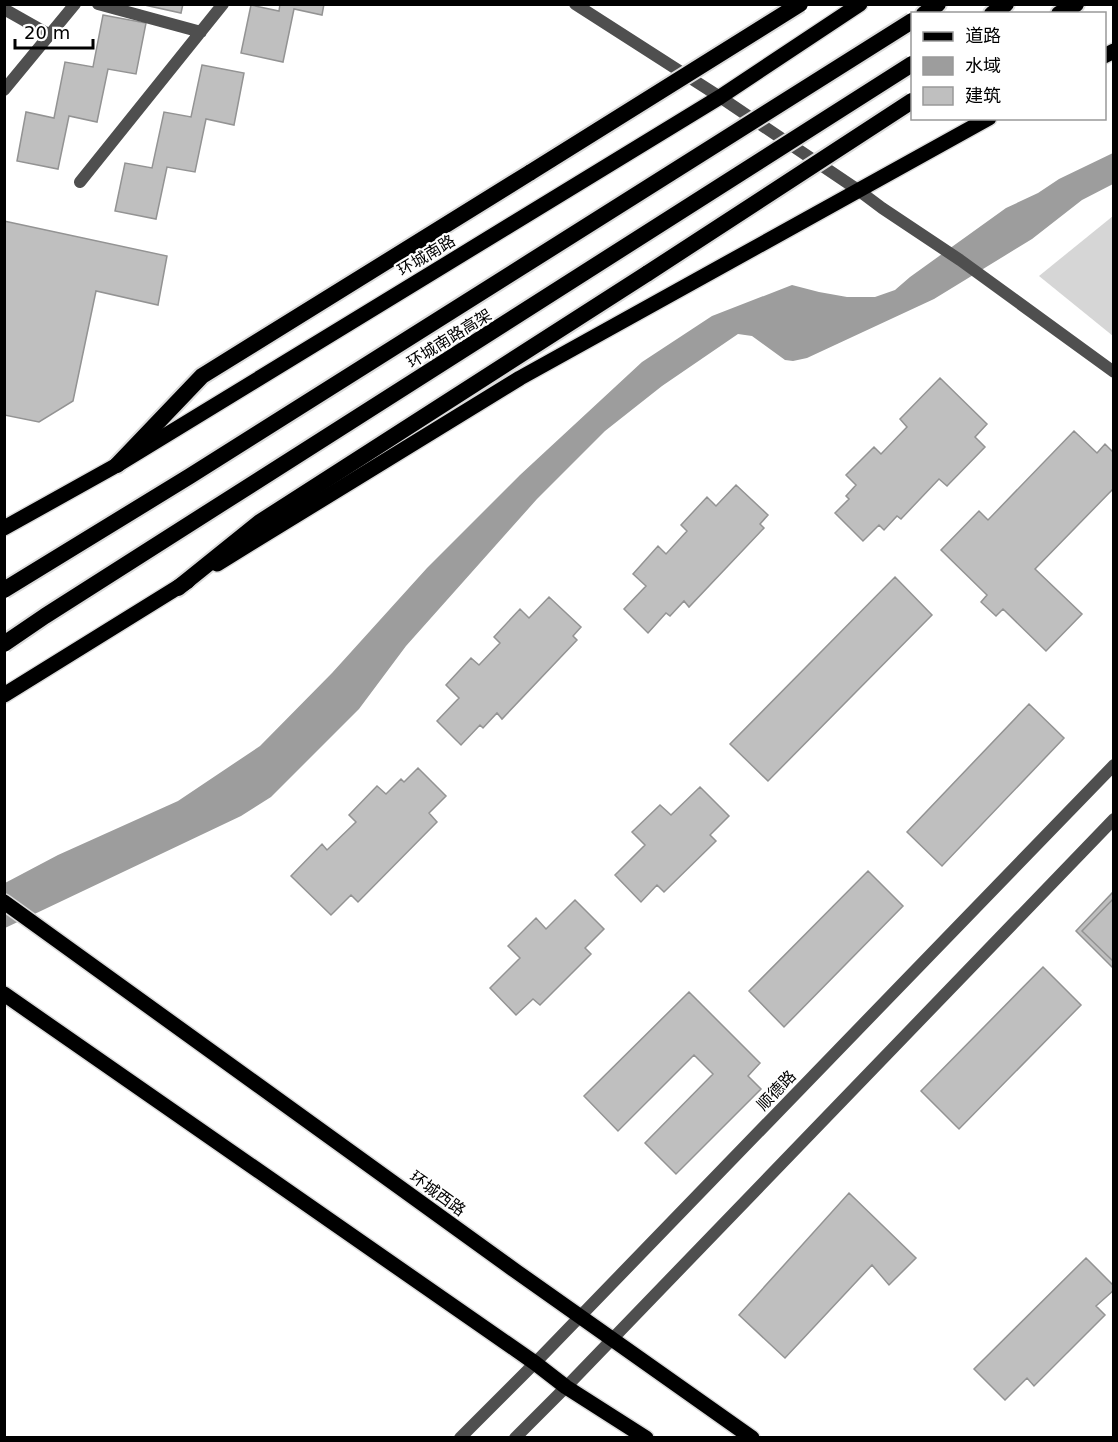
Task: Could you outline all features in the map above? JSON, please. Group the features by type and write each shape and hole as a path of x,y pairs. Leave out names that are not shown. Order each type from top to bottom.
{"highway":[{"path":"117,465 202,376 800,4"},
{"path":"1062,12 1076,4"},
{"name":"环城南路高架","path":"4,590 240,445 911,22"},
{"name":"环城南路高架","path":"4,644 911,65"},
{"path":"178,588 260,522 911,102"}],"main road":[{"name":"环城南路","path":"4,528 117,465 720,97 860,4"},
{"path":"4,694 520,378 985,120"},
{"name":"环城西路","path":"4,902 580,1317 752,1437"},
{"path":"4,994 566,1387 646,1437"}],"street":[{"path":"4,90 75,4"},
{"path":"99,4 201,32"},
{"path":"80,182 223,4"},
{"path":"575,4 720,97 858,190 960,260 1113,372"},
{"path":"4,9 50,35"},
{"name":"顺德路","path":"460,1437 535,1364 1113,765"},
{"path":"515,1437 566,1387 1113,819"}],"shaded area":[{"path":"1113,216 1113,336 1039,276"}],"water":[{"path":"1113,153 1113,184 1082,200 1032,239 934,299 807,358 793,361 785,360 752,336 738,334 662,386 605,431 537,499 406,646 359,709 271,797 241,816 5,928 5,883 58,855 178,801 260,746 332,673 427,568 520,475 642,362 712,316 792,285 847,297 875,297 895,290 1006,208"}],"building":[{"path":"140,4 183,4 181,13"},
{"path":"280,4 324,4 322,15 294,9 283,62 241,53 251,5 279,11"},
{"path":"103,15 146,23 136,74 108,69 97,122 69,116 58,169 17,161 26,112 54,118 65,62 93,67"},
{"path":"202,65 244,73 234,125 206,119 195,172 167,167 156,219 115,211 125,163 152,168 164,112 191,117"},
{"path":"4,221 167,256 158,305 96,291 73,401 39,422 4,415"},
{"path":"940,378 987,424 975,437 985,447 947,486 939,479 901,519 897,516 884,530 879,525 863,541 835,513 849,499 846,496 856,485 846,475 874,447 881,454 907,427 900,419"},
{"path":"1074,431 1097,453 1105,444 1114,453 1114,488 1035,569 1082,614 1046,651 1003,609 996,616 981,602 987,595 941,550 979,511 988,520"},
{"path":"736,485 768,515 760,524 764,528 689,607 684,601 670,616 666,613 648,633 624,609 646,586 633,574 658,546 666,554 687,531 681,525 707,497 716,506"},
{"path":"895,577 932,615 768,781 730,744"},
{"path":"549,597 581,627 573,636 577,640 502,719 497,713 483,728 480,725 461,745 437,721 459,698 446,685 471,658 479,665 500,643 494,637 520,609 529,618"},
{"path":"1029,704 1064,738 942,866 907,832"},
{"path":"418,768 446,796 429,813 437,822 358,902 351,895 331,915 291,876 322,844 327,850 356,822 349,815 377,786 386,794 401,779 404,782"},
{"path":"700,787 729,816 710,835 716,841 664,892 657,885 641,902 615,875 645,845 632,832 660,805 671,815"},
{"path":"868,871 903,906 784,1027 749,991"},
{"path":"1114,891 1114,969 1076,931"},
{"path":"1114,898 1114,962 1082,931"},
{"path":"575,900 604,929 585,948 591,954 540,1005 533,999 516,1015 490,988 520,958 508,946 536,918 546,929"},
{"path":"1043,967 1081,1005 959,1129 921,1091"},
{"path":"689,992 760,1063 748,1076 761,1089 676,1174 645,1143 713,1074 694,1055 618,1131 584,1096"},
{"path":"849,1193 916,1258 889,1285 872,1265 785,1358 739,1315"},
{"path":"1086,1258 1114,1286 1114,1290 1096,1306 1105,1315 1034,1386 1027,1378 1005,1400 974,1369"}]}
